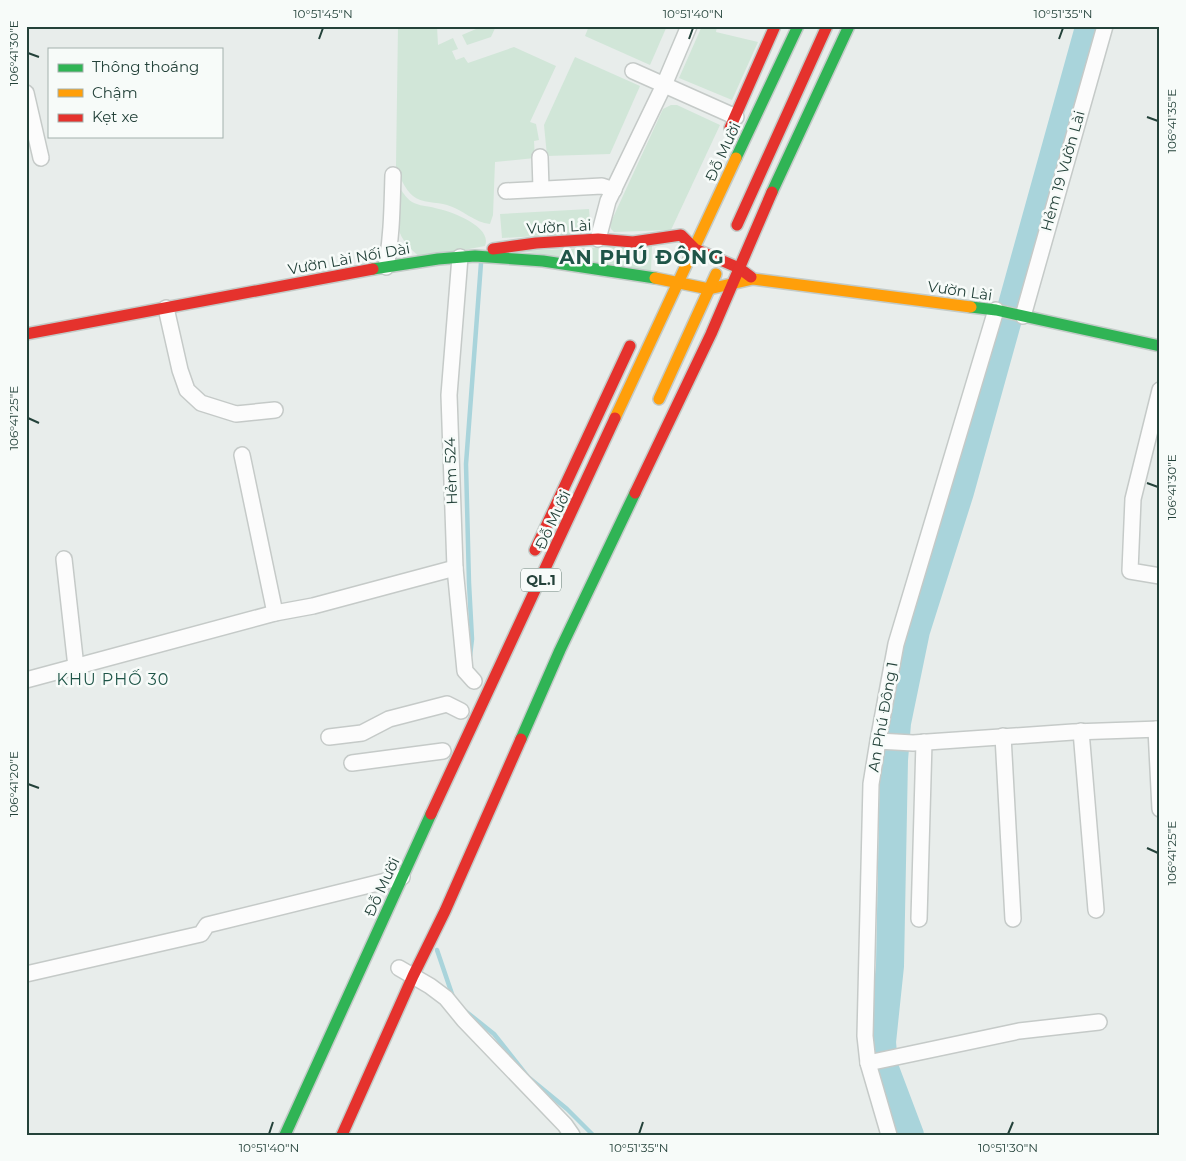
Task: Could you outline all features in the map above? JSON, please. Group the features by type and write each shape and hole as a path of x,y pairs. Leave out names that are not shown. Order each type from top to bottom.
{"main road":[{"name":"Đỗ Mười","path":"724,142 775,26"},
{"name":"Đỗ Mười","path":"285,1135 402,877 798,26"},
{"path":"734,233 827,26"},
{"path":"342,1135 413,976 445,910 560,650 711,334 794,143 849,26"},
{"name":"Vườn Lài","path":"468,257 497,247 536,242 598,239 633,242 681,236 695,249 724,256 753,279"},
{"path":"655,408 724,256"},
{"name":"Vườn Lài Nối Dài","path":"26,334 438,259 468,257 543,261 680,283"},
{"name":"Vườn Lài","path":"680,283 709,290 753,279 999,311 1160,346"},
{"name":"Đỗ Mười","path":"531,557 636,333"},
{"name":"Đỗ Mười","path":"381,887 391,865"}],"street":[{"path":"598,239 608,201 664,84 689,26"},
{"name":"Hẻm 19 Vườn Lài","path":"1020,316 1105,26"},
{"path":"633,71 736,117"},
{"path":"26,93 41,158"},
{"path":"540,157 541,188"},
{"path":"386,267 392,223 393,175"},
{"path":"506,190 602,186 614,190"},
{"name":"Hẻm 524","path":"468,257 449,394 454,568 465,671 474,681"},
{"path":"166,308 186,390 201,403 236,414 276,410"},
{"name":"An Phú Đông 1","path":"889,1135 874,1062 865,1036 871,784 885,741 896,644 999,311"},
{"path":"1160,390 1133,499 1130,571 1160,576"},
{"path":"242,455 274,613"},
{"path":"64,559 76,668"},
{"path":"26,680 274,613 312,606 454,568"},
{"path":"329,737 362,733 389,719 447,704 461,711"},
{"path":"885,741 919,742 1081,731 1158,729 1160,809"},
{"path":"1081,731 1096,910"},
{"path":"1003,736 1013,919"},
{"path":"919,742 919,919"},
{"path":"352,763 443,751"},
{"path":"26,974 201,934 208,925 381,887 402,877"},
{"path":"399,968 430,986 446,998 464,1020 565,1125 572,1135"},
{"path":"874,1062 1019,1031 1099,1022"}],"green space":[{"path":"398,26 437,26 438,45 453,38 458,49 452,51 456,60 464,57 468,63 514,47 556,66 530,122 536,124 539,140 534,141 535,158 495,162 493,215 490,224 479,221 453,207 416,198 407,190 401,178 396,166"},
{"path":"483,26 496,26 491,37 467,45 462,35"},
{"path":"589,26 667,26 650,65 585,36"},
{"path":"702,26 717,26 716,32 758,42 732,100 679,78"},
{"path":"575,57 640,86 610,154 547,156 544,125"},
{"path":"671,105 677,105 720,125 671,230 614,232 610,224 663,109"},
{"path":"400,188 412,202 450,212 477,226 483,232 486,239 485,246 421,258 405,242 398,227"},
{"path":"589,209 591,233 502,238 500,214"},
{"path":"652,245 651,271 521,251"}],"waterway":[{"path":"910,1135 884,1066 882,1042 890,966 894,760 897,723 916,631 960,492 1088,31"},
{"path":"470,656 472,639 466,464 481,263"},
{"path":"437,950 453,997"},
{"path":"464,1010 494,1034 528,1077 567,1109 593,1135"}],"traffic: fast":[{"path":"736,158 798,26"},
{"path":"772,192 849,26"},
{"path":"373,269 438,259 475,256 543,261 655,278"},
{"path":"971,307 996,310 1160,346"},
{"path":"521,739 560,650 635,493"},
{"path":"285,1135 431,814"}],"traffic: slow":[{"path":"615,418 736,158"},
{"path":"659,399 716,274"},
{"path":"655,278 709,289 753,279 971,307"}],"traffic: jam":[{"path":"730,128 775,26"},
{"path":"737,225 827,26"},
{"path":"635,493 711,334 772,192"},
{"path":"493,249 536,243 598,239 633,242 681,235 695,249 739,268 751,277"},
{"path":"26,334 373,269"},
{"path":"535,550 630,346"},
{"path":"431,814 615,418"},
{"path":"342,1135 413,976 445,911 521,739"}],"district":[{"name":"AN PHÚ ĐÔNG","path":"642,257"},
{"name":"KHU PHỐ 30","path":"113,679"}]}
